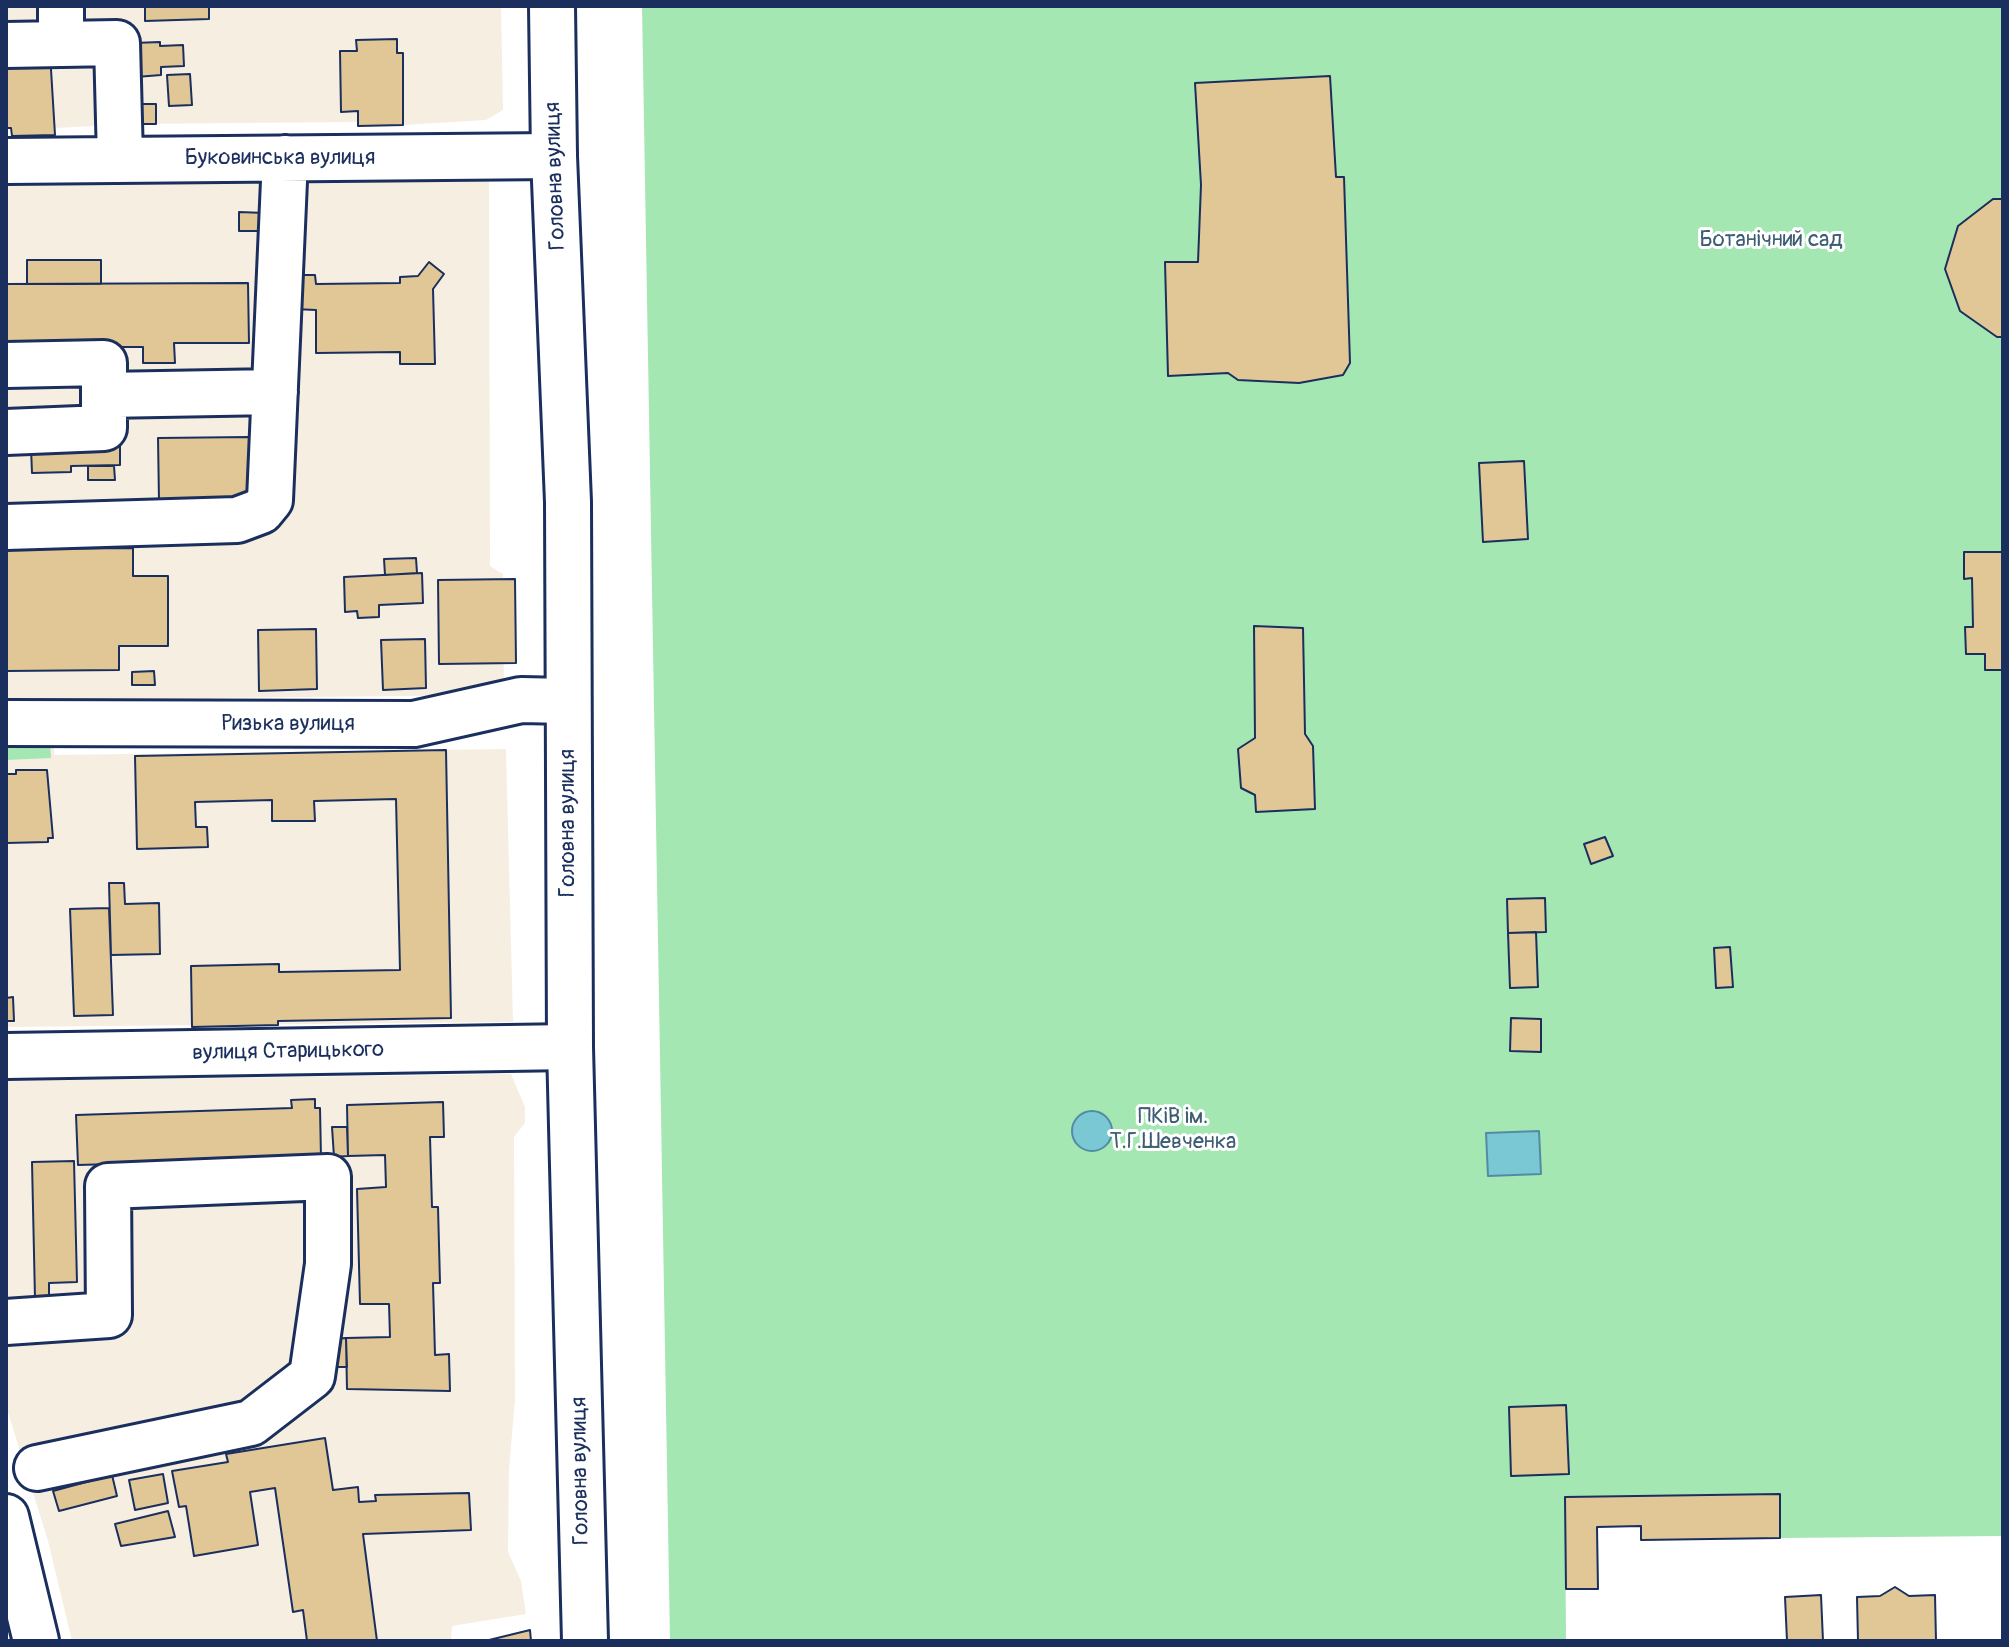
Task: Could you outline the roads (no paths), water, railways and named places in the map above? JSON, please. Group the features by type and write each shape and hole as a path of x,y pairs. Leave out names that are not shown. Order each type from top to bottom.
{"street":[{"name":"Головна вулиця","path":"552,6 554,156 568,502 570,1047 585,1641"},
{"path":"6,45 61,25 117,43 120,159"},
{"name":"Буковинська вулиця","path":"6,161 554,156"},
{"path":"6,527 237,520 261,511 270,500 285,158"},
{"path":"6,365 104,363 104,428 6,432"},
{"path":"104,395 275,392"},
{"name":"Ризька вулиця","path":"6,723 414,724 521,700 567,701"},
{"name":"вулиця Старицького","path":"26,1046 570,1047"},
{"path":"6,1322 109,1315 108,1186 328,1177 328,1264 312,1376 251,1423 37,1468"},
{"path":"6,1517 36,1641"}],"water":[{"path":"1092,1111 1106,1117 1112,1131 1106,1145 1092,1151 1078,1145 1072,1131 1078,1117"},
{"path":"1539,1131 1541,1174 1488,1176 1486,1133"}],"park label":[{"name":"Ботанічний сад","path":"1771,240"},
{"name":"ПКіВ ім. Т.Г.Шевченка","path":"1173,1130"}]}
